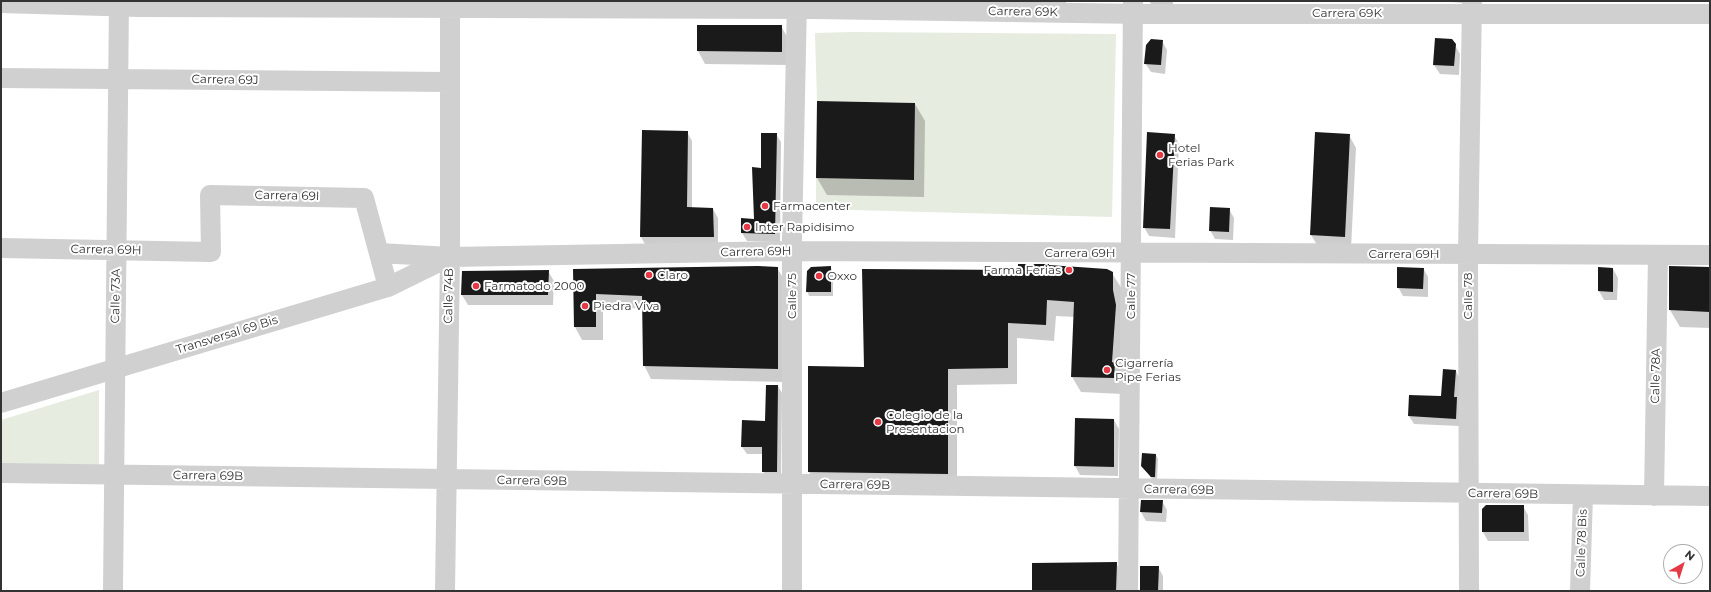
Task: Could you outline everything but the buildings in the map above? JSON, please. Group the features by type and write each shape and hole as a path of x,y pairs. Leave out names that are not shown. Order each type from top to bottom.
{"street":[{"name":"Carrera 69K","path":"1,3 1472,7 1710,14"},
{"name":"Calle 73A","path":"113,591 119,4"},
{"name":"Calle 74B","path":"445,591 445,479 450,257 450,5"},
{"name":"Calle 75","path":"792,591 792,251 797,5"},
{"name":"Calle 77","path":"1128,591 1133,7"},
{"name":"Calle 78","path":"1469,591 1468,254 1472,7"},
{"name":"Carrera 69J","path":"1,78 449,82"},
{"name":"Carrera 69I","path":"211,252 210,195 364,198 379,253"},
{"name":"Carrera 69H","path":"1,248 211,252"},
{"name":"Carrera 69H","path":"450,257 792,251 1710,255"},
{"path":"388,287 379,253 450,257"},
{"name":"Calle 78A","path":"1654,496 1658,255"},
{"name":"Transversal 69 Bis","path":"1,403 388,287 450,257"},
{"name":"Carrera 69B","path":"1,474 1710,496"},
{"name":"Calle 78 Bis","path":"1580,591 1583,495"}],"shaded area":[{"path":"815,33 1116,34 1112,217 816,209 816,178 914,180 915,103 817,101"},
{"path":"99,390 99,468 1,466 1,420"}],"place":[{"name":"Hotel Ferias Park","path":"1160,155"},
{"name":"Farmacenter","path":"765,206"},
{"name":"Inter Rapidisimo","path":"747,227"},
{"name":"Farma Ferias","path":"1069,270"},
{"name":"Claro","path":"649,275"},
{"name":"Oxxo","path":"819,276"},
{"name":"Farmatodo 2000","path":"476,286"},
{"name":"Piedra Viva","path":"585,306"},
{"name":"Cigarrería Pipe Ferias","path":"1107,370"},
{"name":"Colegio de la Presentacion","path":"878,422"}]}
